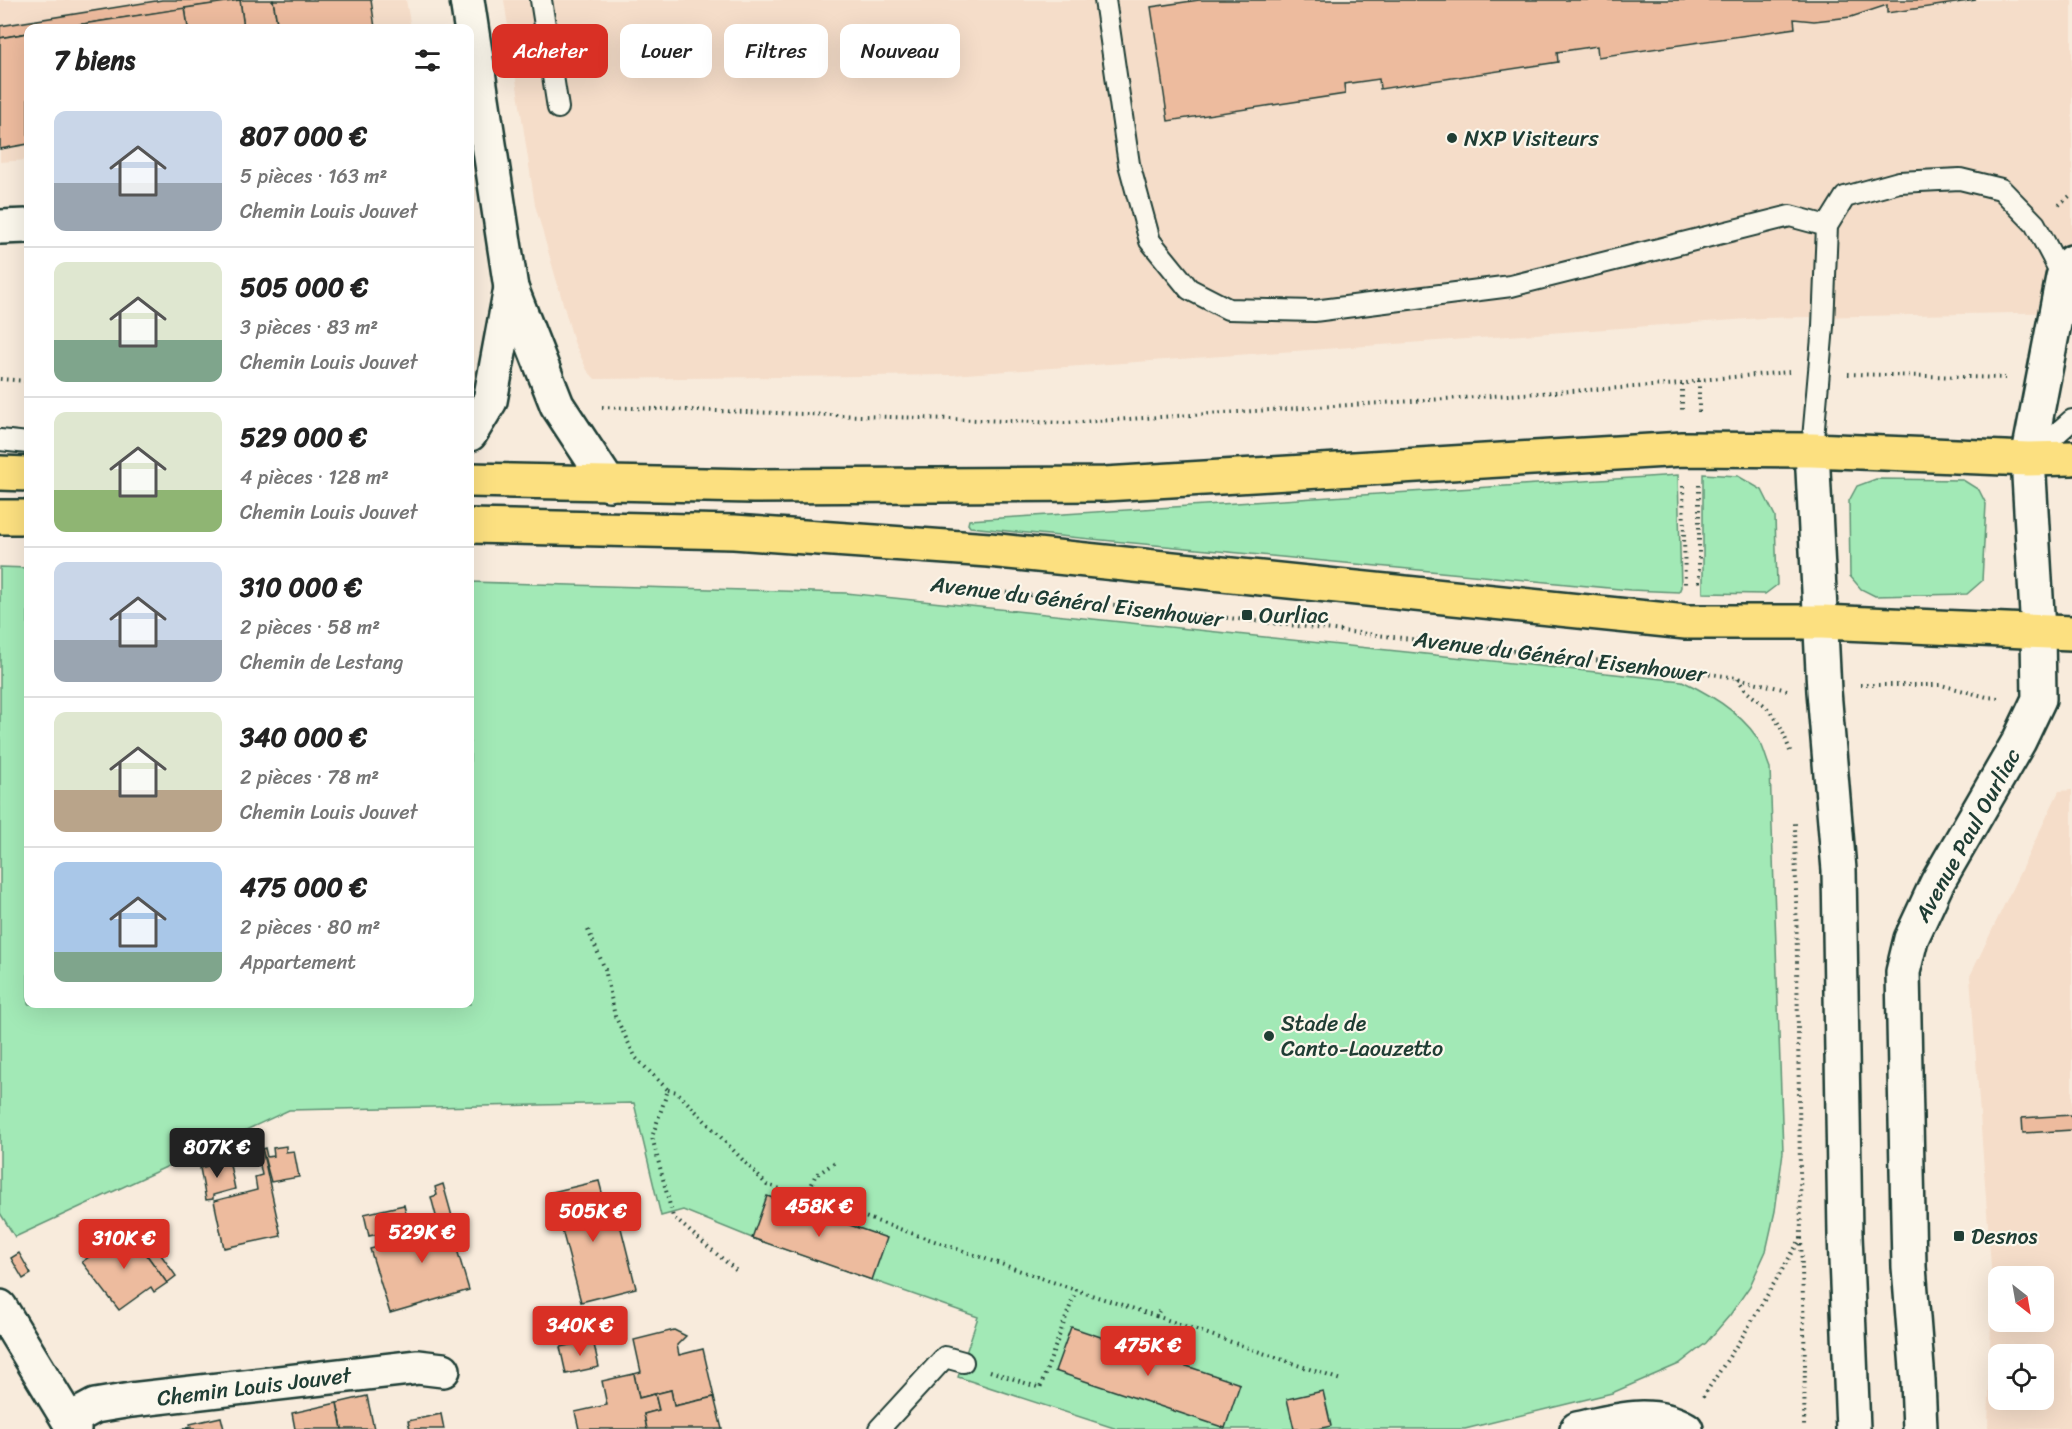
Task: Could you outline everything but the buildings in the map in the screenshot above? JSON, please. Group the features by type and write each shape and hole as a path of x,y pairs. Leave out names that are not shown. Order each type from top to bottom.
{"main road":[{"path":"467,0 469,24"},
{"path":"474,86 483,197 511,288 557,405 609,484"},
{"path":"0,227 24,226"},
{"name":"Avenue Paul Ourliac","path":"1920,1429 1909,1267 1903,972 1911,939 1937,883 2019,741 2039,699 2038,631 2028,459 2067,269"},
{"path":"474,428 490,401 511,288"},
{"path":"474,480 764,486 1105,484 1691,449 1812,450 2028,459 2072,458"},
{"path":"1812,450 1824,691 1839,870 1845,1223 1853,1429"},
{"path":"0,473 24,474"},
{"path":"0,517 24,517"},
{"name":"Avenue du Général Eisenhower","path":"474,526 734,532 989,550 1693,622 1822,622 2072,633"},
{"path":"0,1307 72,1425"},
{"name":"Chemin Louis Jouvet","path":"72,1425 95,1406 131,1400 418,1367 443,1370"},
{"path":"1577,1429 1630,1418 1658,1418 1685,1428"}],"lane":[{"path":"541,0 558,108"},
{"path":"1105,0 1129,164 1150,241 1190,290 1228,309 1314,311 1511,286 1790,216 1827,226"},
{"path":"1812,450 1823,326 1827,226 1845,197 1899,182 1960,179 2001,189 2035,224 2067,269"},
{"path":"2028,459 2072,420"},
{"path":"0,440 24,443"},
{"path":"879,1429 945,1357 963,1362"}],"path":[{"path":"593,406 1065,423 1682,384 1699,380 1781,372"},
{"path":"1853,374 2045,377"},
{"path":"0,379 24,381"},
{"path":"1686,671 1693,622 1691,449 1699,380"},
{"path":"1682,384 1691,449 1693,622 1698,672"},
{"name":"Avenue du Général Eisenhower","path":"984,590 1698,672 1737,678 1783,690 1824,691 1853,685 1941,686 1987,698 2039,699"},
{"path":"1737,678 1746,693 1764,706 1778,721 1790,752"},
{"path":"1795,822 1805,1363 1804,1429"},
{"path":"588,930 605,969 615,1016 636,1059 668,1090 677,1092 767,1185 1341,1380"},
{"path":"668,1090 652,1137 673,1217 738,1272"},
{"path":"807,1197 815,1176 834,1163"},
{"path":"1685,1428 1801,1238"},
{"path":"963,1362 1040,1388 1076,1290"},
{"path":"1156,1317 1159,1311"}],"shaded area":[{"path":"0,0 406,0 410,24 24,24 24,160 0,162"},
{"path":"504,0 2072,0 2072,312 1763,318 952,375 595,379 587,370 574,342 535,205 516,78 608,78 608,24 508,24"},
{"path":"2072,790 2072,1429 1988,1429 1989,1410 2054,1410 2054,1344 1990,1344 1991,1332 2054,1332 2054,1266 1991,1266 1970,976 2059,791"}],"green space":[{"path":"1703,474 1738,476 1762,490 1775,516 1777,585 1765,594 1703,593"},
{"path":"1678,475 1681,587 1679,592 1630,590 1017,532 970,527 968,524 969,520"},
{"path":"1876,479 1963,480 1979,490 1986,504 1982,581 1967,594 1875,596 1861,589 1850,576 1849,501 1857,486"},
{"path":"0,567 24,568 24,1008 474,1008 474,582 846,593 1682,681 1705,693 1738,716 1762,746 1770,768 1783,1152 1775,1211 1766,1251 1750,1286 1730,1315 1706,1343 1679,1364 1612,1393 1465,1429 1117,1429 958,1377 978,1317 752,1238 683,1210 661,1216 634,1103 289,1110 15,1237 0,1213"}],"place":[{"name":"NXP Visiteurs","path":"1452,138"},
{"name":"Ourliac","path":"1247,615"},
{"name":"Stade de Canto-Laouzetto","path":"1269,1036"},
{"name":"Desnos","path":"1959,1236"}]}
